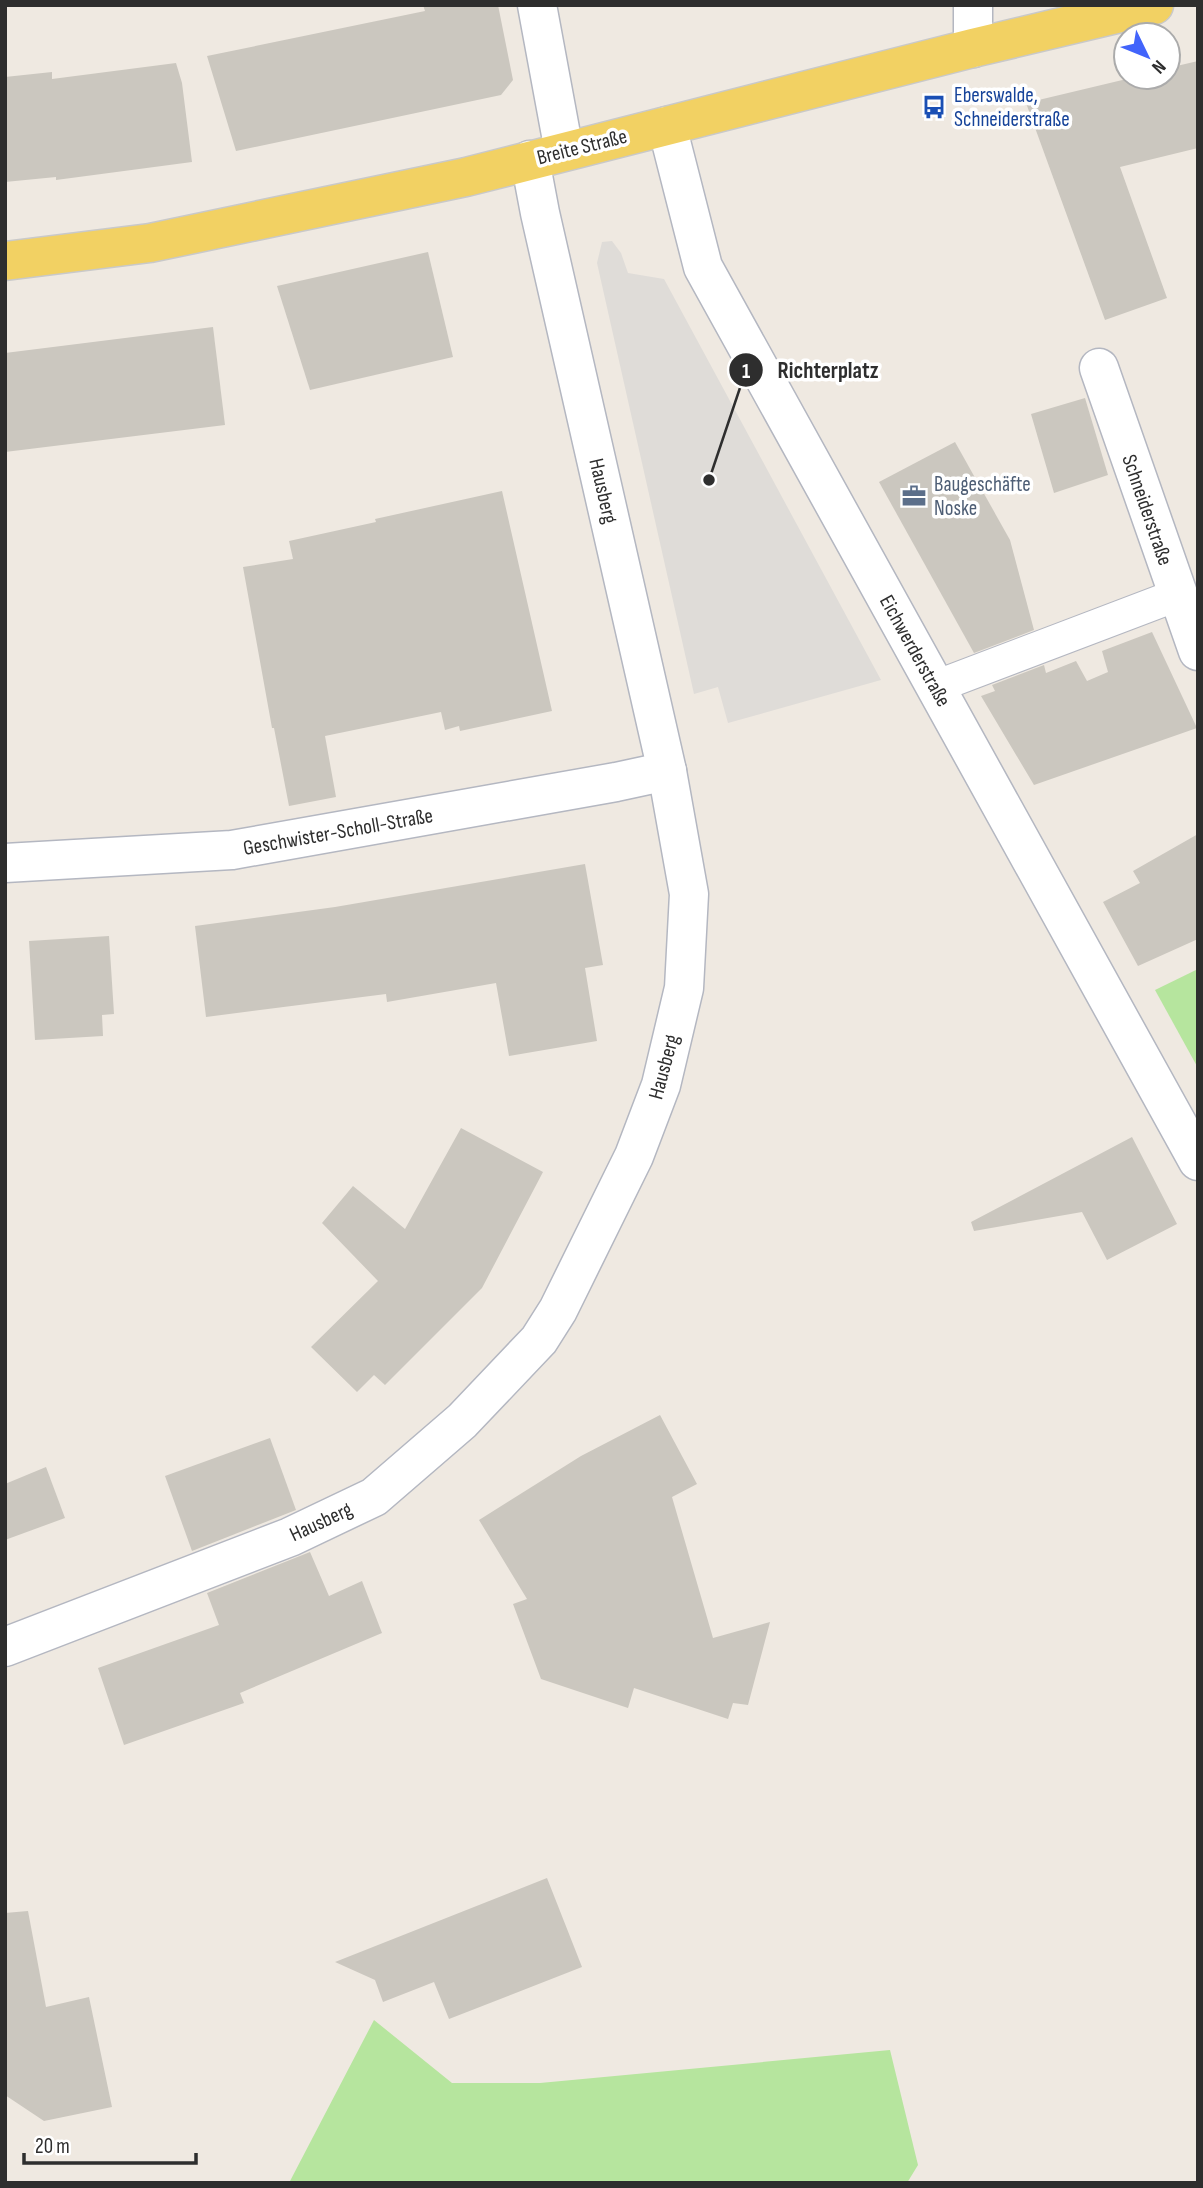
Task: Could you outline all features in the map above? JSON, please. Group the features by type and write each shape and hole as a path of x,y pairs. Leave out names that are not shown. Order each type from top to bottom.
{"main road":[{"name":"Breite Straße","path":"5,261 150,243 466,177 973,48 1154,5"}],"street":[{"name":"Hausberg","path":"5,1647 290,1537 374,1497 463,1421 539,1340 558,1310 634,1156 662,1085 684,988 689,894 667,771 540,213 547,155 537,5"},
{"path":"973,5 973,48"},
{"name":"Eichwerderstraße","path":"667,125 703,267 1198,1161"},
{"name":"Schneiderstraße","path":"1099,368 1198,651"},
{"name":"Geschwister-Scholl-Straße","path":"5,863 232,850 667,771"}],"lane":[{"path":"935,687 1177,595"}],"green space":[{"path":"1198,969 1198,1068 1155,990"},
{"path":"374,2020 452,2083 540,2083 890,2050 918,2165 907,2183 289,2183"}],"shaded area":[{"path":"612,241 621,253 628,273 664,279 881,680 728,723 718,687 694,694 597,263 602,242"}],"building":[{"path":"423,5 498,5 513,80 501,95 236,151 207,56 425,11"},
{"path":"1198,61 1198,148 1120,167 1167,298 1105,320 1026,103 1112,82 1112,91 1182,91 1182,65"},
{"path":"176,63 182,83 192,162 56,180 56,177 5,182 5,77 52,72 52,79"},
{"path":"428,252 453,357 310,390 277,286"},
{"path":"213,327 225,425 5,452 5,353"},
{"path":"1085,398 1108,475 1054,493 1031,414"},
{"path":"955,442 1010,540 1034,630 974,653 879,482"},
{"path":"502,491 552,711 460,731 459,726 445,730 441,712 325,736 336,797 289,806 243,567 293,559 289,541"},
{"path":"1152,632 1197,728 1034,785 981,696 995,691 992,685 1044,665 1046,673 1076,661 1087,681 1108,672 1102,651"},
{"path":"1198,834 1198,939 1138,966 1103,902 1140,883 1133,871"},
{"path":"585,864 603,965 585,968 597,1041 509,1056 496,983 387,1002 386,994 206,1017 195,926 335,907"},
{"path":"109,936 114,1014 102,1015 103,1036 35,1040 29,941"},
{"path":"461,1128 543,1172 482,1288 385,1385 374,1375 357,1392 311,1347 378,1281 322,1223 353,1186 405,1229"},
{"path":"1132,1137 1177,1224 1107,1260 1082,1212 974,1231 971,1222"},
{"path":"660,1415 697,1484 672,1497 713,1638 770,1622 748,1705 733,1703 728,1719 634,1688 628,1708 541,1679 513,1604 527,1599 479,1520 581,1456"},
{"path":"270,1438 296,1510 192,1551 165,1476"},
{"path":"46,1467 65,1518 5,1540 5,1484"},
{"path":"310,1552 329,1596 362,1581 382,1633 240,1693 244,1703 124,1745 98,1668 219,1625 207,1593"},
{"path":"547,1878 582,1967 449,2019 434,1982 383,2002 375,1980 335,1962"},
{"path":"28,1911 46,2007 89,1997 112,2107 44,2121 5,2095 5,1913"}],"place":[{"name":"Eberswalde, Schneiderstraße","path":"934,107"},
{"name":"Richterplatz","path":"709,480"},
{"name":"Baugeschäfte Noske","path":"914,496"}]}
